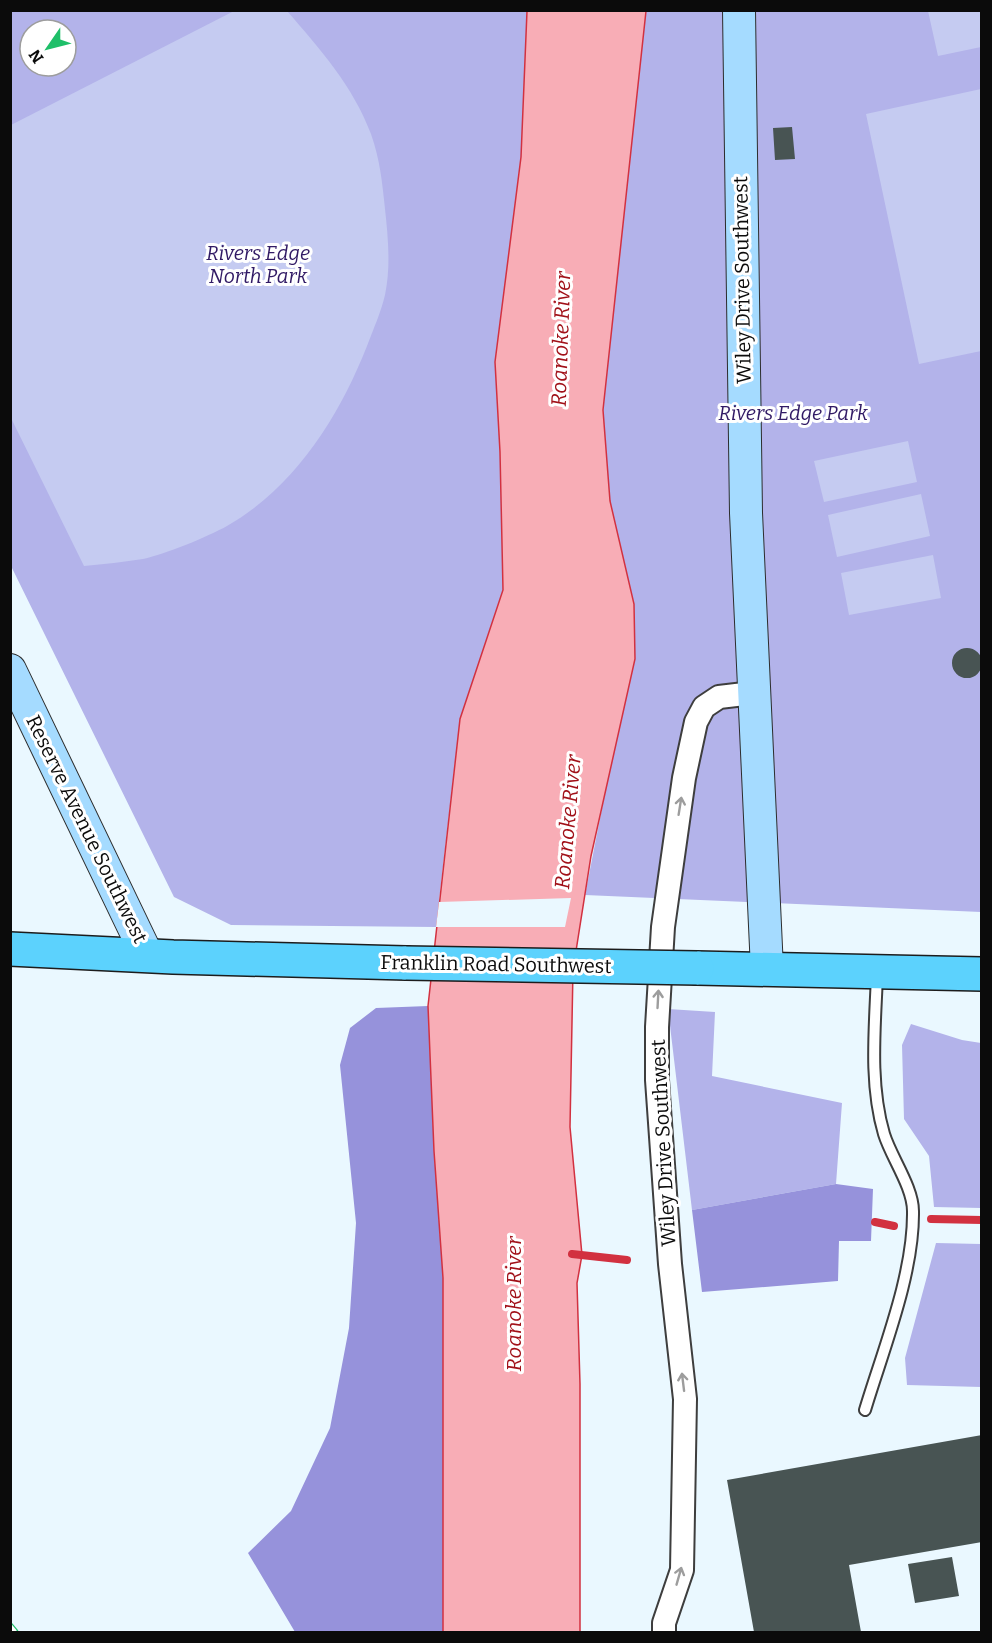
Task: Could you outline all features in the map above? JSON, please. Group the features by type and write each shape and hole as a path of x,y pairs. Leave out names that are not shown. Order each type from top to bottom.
{"main road":[{"name":"Franklin Road Southwest","path":"10,949 406,963 981,974"}],"street":[{"name":"Wiley Drive Southwest","path":"738,10 746,513 767,969"},
{"name":"Reserve Avenue Southwest","path":"10,670 147,955"},
{"name":"Wiley Drive Southwest","path":"664,1632 664,1623 682,1570 685,1399 670,1264 657,1080 657,1027 663,927 684,778 696,722 704,707 720,697 753,693"}],"lane":[{"path":"865,1410 905,1279 914,1208 884,1136 875,1093 874,1049 878,972"}],"green space":[{"path":"236,10 287,11 335,69 364,116 377,153 385,209 388,262 387,284 383,301 356,373 343,399 312,448 274,491 227,526 186,545 143,559 84,566 11,418 11,125"},
{"name":"Rivers Edge North Park","path":"11,11 527,11 521,157 495,362 500,452 503,590 460,719 436,927 231,925 174,897 11,566"},
{"name":"Rivers Edge Park","path":"646,11 981,11 981,912 585,895 607,783 634,604 610,501 603,410"},
{"path":"928,11 981,11 981,47 938,56"},
{"path":"981,89 981,351 919,364 866,114"},
{"path":"908,441 917,482 824,502 814,461"},
{"path":"921,494 930,536 837,557 828,515"},
{"path":"933,555 941,598 849,615 841,573"},
{"path":"668,1009 715,1012 712,1076 842,1103 836,1184 692,1210"},
{"path":"911,1024 962,1040 981,1043 981,1208 934,1207 929,1156 904,1119 902,1045"},
{"path":"936,1243 981,1244 981,1387 907,1385 905,1358"}],"shaded area":[{"path":"428,1006 434,1151 443,1278 443,1632 295,1632 248,1553 291,1511 330,1428 349,1328 356,1223 340,1065 350,1028 376,1008"},
{"path":"836,1184 873,1189 871,1241 839,1241 838,1281 702,1292 692,1210"}],"water":[{"name":"Roanoke River","path":"527,11 646,11 603,410 610,501 634,604 635,659 591,856 573,970 570,1127 582,1255 577,1283 580,1384 580,1632 443,1632 443,1278 434,1151 428,1006 460,719 503,590 500,452 495,362 521,157"}],"pier":[{"path":"571,898 565,927 436,927 439,902"}],"building":[{"path":"792,127 795,159 775,160 773,128"},
{"path":"967,648 978,652 982,663 978,674 967,678 956,674 952,663 956,652"},
{"path":"982,1435 982,1542 849,1565 861,1632 754,1632 727,1480"},
{"path":"952,1557 959,1596 915,1603 908,1564"}],"waterway":[{"path":"931,1219 982,1220"},
{"path":"875,1222 894,1226"},
{"path":"572,1254 627,1260"}],"railway":[{"path":"10,1626 15,1632"}]}
